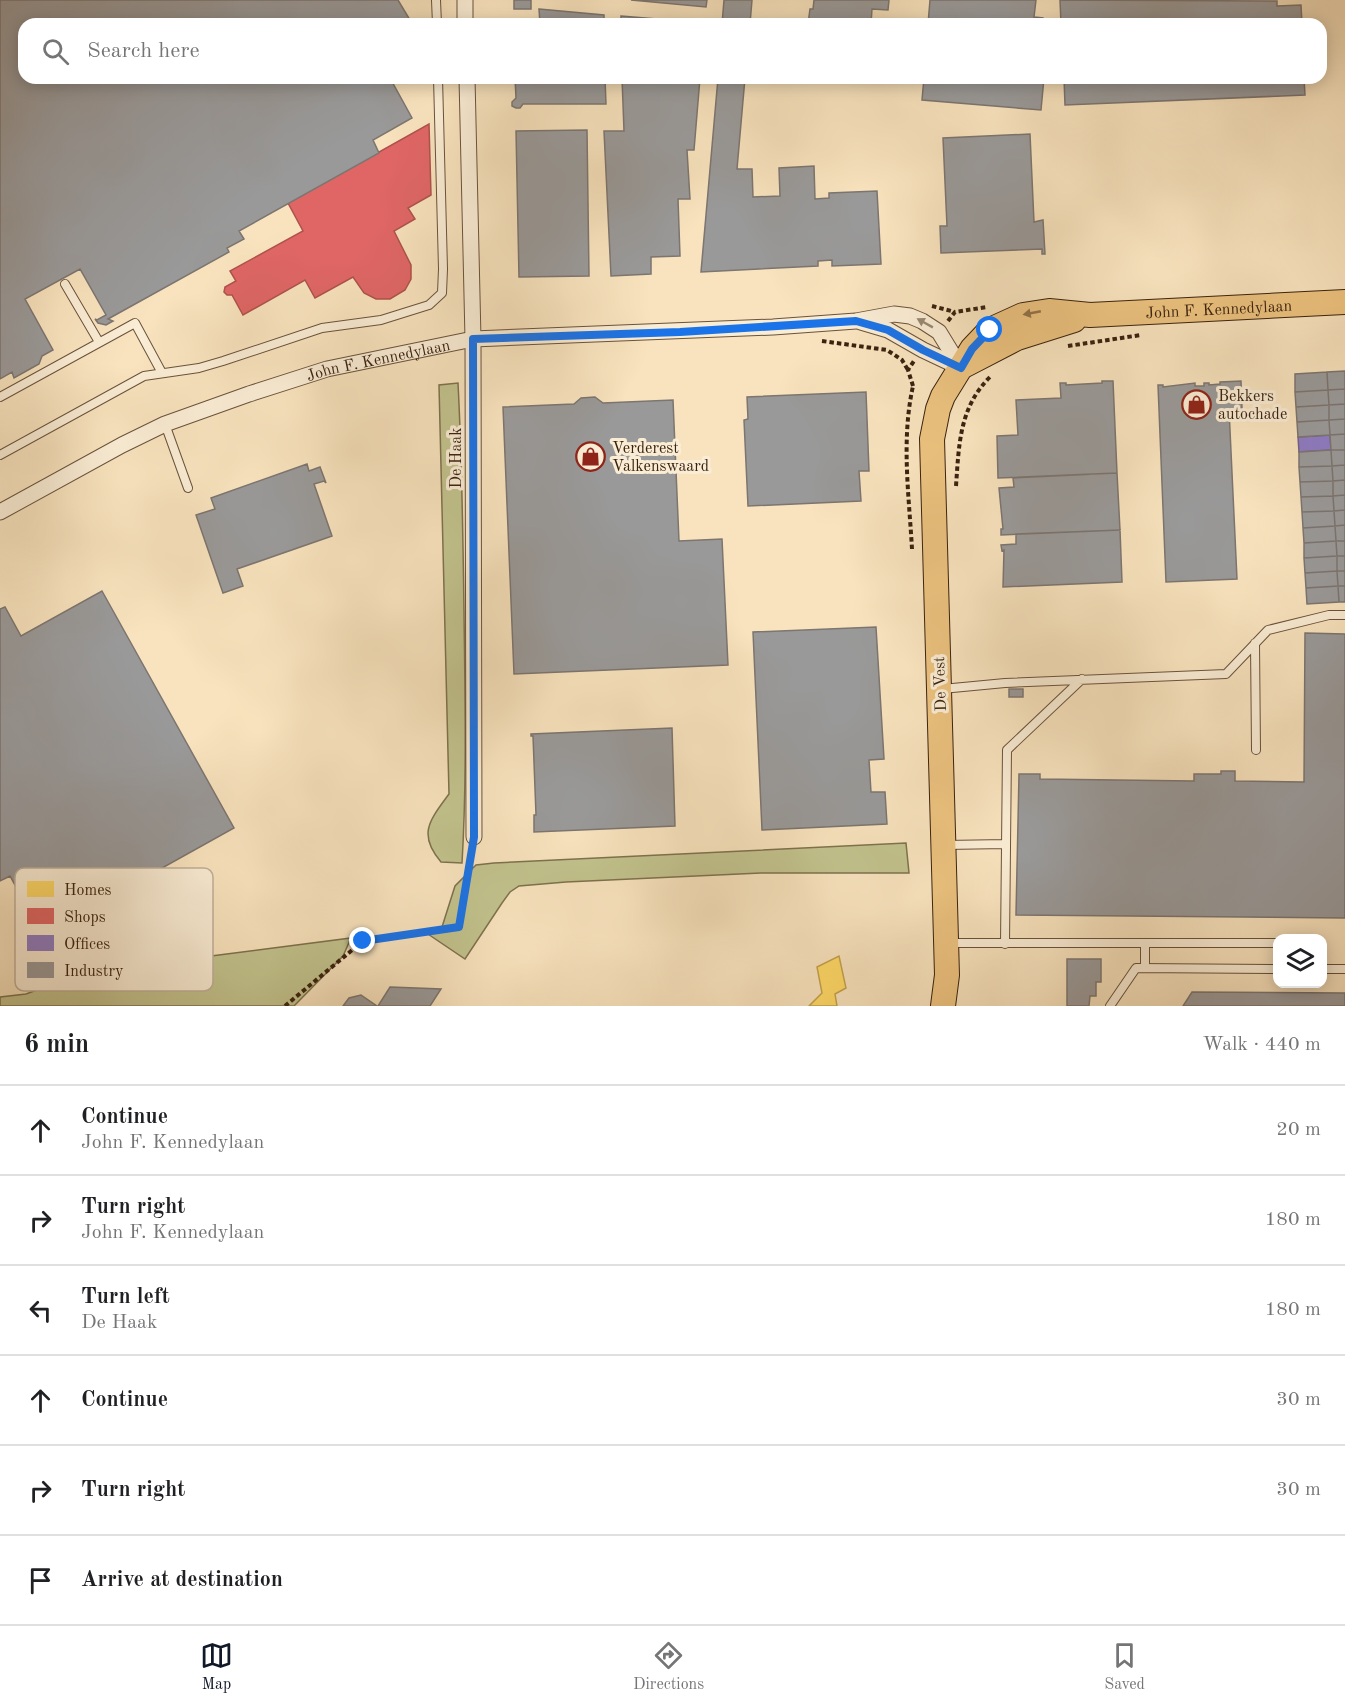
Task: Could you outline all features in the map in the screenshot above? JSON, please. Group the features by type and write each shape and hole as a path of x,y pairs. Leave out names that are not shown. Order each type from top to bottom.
{"main road":[{"name":"John F. Kennedylaan","path":"961,368 972,349 990,330 1009,320 1036,312 1090,315 1345,302"},
{"name":"De Vest","path":"943,1006 947,975 947,944 932,439 943,396 961,368"}],"street":[{"path":"465,0 465,18"},
{"name":"De Haak","path":"467,84 473,339 474,837"},
{"name":"John F. Kennedylaan","path":"0,512 165,424 249,393 327,369 473,339 680,332 856,321 894,314 910,316 939,332 961,368"},
{"name":"John F. Kennedylaan","path":"856,321 888,330 961,368"}],"lane":[{"path":"436,0 437,18"},
{"path":"0,455 144,376 199,368 322,328 381,320 429,305 442,293 443,269 438,84"},
{"path":"65,284 99,342"},
{"path":"0,397 135,323 162,373"},
{"path":"165,424 188,488"},
{"path":"939,690 1005,683 1226,674 1268,630 1329,615 1345,615"},
{"path":"1255,643 1256,750"},
{"path":"1005,944 1007,750 1082,680"},
{"path":"944,845 1006,844"},
{"path":"947,944 1273,943"},
{"path":"1145,944 1145,968"},
{"path":"1110,1006 1136,968 1273,969"},
{"path":"1327,969 1345,969"}],"path":[{"path":"814,340 887,350 902,360 908,370"},
{"path":"970,404 982,385 993,374"},
{"path":"285,1006 363,941 459,927 474,837"}],"green space":[{"path":"458,383 465,706 462,863 441,862 429,843 428,835 436,812 449,794 439,385"},
{"path":"906,843 909,873 761,873 519,886 510,892 465,959 422,930 442,927 455,886 476,865"},
{"path":"351,938 343,956 294,1006 0,1006 0,997 34,991 213,991 213,956"}],"building: Homes":[{"path":"839,956 846,988 835,994 837,1006 809,1006 822,993 817,967"}],"building: Shops":[{"path":"429,124 431,195 408,208 415,219 394,231 411,265 411,279 405,290 390,299 376,299 364,293 353,277 315,298 305,280 243,315 232,295 224,292 225,287 236,281 230,271 303,231 288,203"}],"building: Offices":[{"path":"1330,435 1331,450 1299,452 1298,437"}],"building: Industry":[{"path":"0,0 398,0 409,18 18,18 18,84 393,84 412,118 373,140 379,153 239,231 244,239 227,248 229,252 108,319 113,321 106,325 98,323 95,319 106,315 80,269 25,299 53,350 42,356 39,364 14,378 12,372 0,379"},
{"path":"514,0 531,0 531,9 514,9"},
{"path":"631,0 707,0 706,7"},
{"path":"724,0 752,0 750,18 722,18"},
{"path":"814,0 889,0 888,10 872,9 871,18 809,18 810,9 813,9"},
{"path":"930,0 1036,0 1034,17 1043,18 928,18"},
{"path":"1060,0 1277,1 1277,6 1301,5 1302,18 1061,18"},
{"path":"539,9 604,15 604,18 540,18"},
{"path":"621,16 645,18 621,18"},
{"path":"515,84 605,84 606,104 523,104 520,108 516,108 512,106 512,102 516,98"},
{"path":"622,84 700,84 694,150 687,150 690,199 678,199 680,256 651,257 651,274 611,276 604,131 624,131"},
{"path":"717,84 744,84 737,169 752,169 753,197 780,196 779,168 814,166 815,199 829,198 829,193 877,191 881,264 832,266 832,260 818,261 818,266 701,272"},
{"path":"923,84 1043,84 1041,110 922,100"},
{"path":"1064,84 1304,84 1305,95 1065,105"},
{"path":"587,130 589,276 519,277 516,131"},
{"path":"1030,134 1034,222 1043,220 1045,254 1042,254 1042,249 941,253 940,226 947,226 943,138"},
{"path":"1345,371 1345,389 1328,390 1327,372"},
{"path":"1327,372 1328,390 1295,392 1295,374"},
{"path":"1102,381 1113,381 1117,473 998,478 997,436 1018,435 1016,400 1061,398 1060,383 1066,383 1066,385 1102,383"},
{"path":"1241,381 1242,408 1229,409 1237,579 1166,582 1158,385 1163,385 1163,387 1195,383 1195,386 1204,386 1204,383 1209,383 1209,385"},
{"path":"1345,389 1345,404 1329,405 1328,390"},
{"path":"1328,390 1329,405 1296,407 1295,392"},
{"path":"866,392 869,471 859,471 861,501 748,506 744,420 748,419 747,397"},
{"path":"595,397 603,403 673,400 679,541 722,539 728,665 514,674 503,407 574,404 581,398"},
{"path":"1345,404 1345,419 1329,420 1329,405"},
{"path":"1329,405 1329,420 1297,422 1296,407"},
{"path":"1345,419 1345,434 1330,435 1329,420"},
{"path":"1329,420 1330,435 1298,437 1297,422"},
{"path":"1345,434 1345,450 1331,450 1330,435"},
{"path":"1331,450 1345,450 1345,465 1332,466"},
{"path":"1331,450 1332,466 1299,467 1299,452"},
{"path":"307,464 309,471 320,467 326,483 324,481 314,484 332,536 237,569 243,586 223,593 196,515 215,509 211,498"},
{"path":"1345,465 1345,480 1333,481 1332,466"},
{"path":"1332,466 1333,481 1300,482 1299,467"},
{"path":"1117,473 1120,530 1001,535 1001,529 1003,529 999,488 1014,487 1013,478"},
{"path":"1345,480 1345,495 1333,496 1333,481"},
{"path":"1333,481 1333,496 1301,497 1300,482"},
{"path":"1345,495 1345,510 1334,511 1333,496"},
{"path":"1333,496 1334,511 1302,512 1301,497"},
{"path":"1345,510 1345,525 1335,526 1334,511"},
{"path":"1334,511 1335,526 1303,528 1302,512"},
{"path":"1345,525 1345,541 1336,541 1335,526"},
{"path":"1335,526 1336,541 1304,543 1303,528"},
{"path":"1120,530 1122,582 1003,587 1004,550 1002,551 1001,545 1016,544 1016,534"},
{"path":"1336,541 1337,556 1304,558 1304,543"},
{"path":"1336,541 1345,541 1345,556 1337,556"},
{"path":"1337,556 1345,556 1345,571 1337,571"},
{"path":"1337,556 1337,571 1305,573 1304,558"},
{"path":"1337,571 1345,571 1345,586 1338,586"},
{"path":"1337,571 1338,586 1306,588 1305,573"},
{"path":"1338,586 1339,602 1307,604 1306,588"},
{"path":"1338,586 1345,586 1345,602 1339,602"},
{"path":"102,591 234,828 162,868 15,868 15,885 10,876 0,881 0,609 5,607 21,636"},
{"path":"876,627 884,759 869,760 871,792 885,792 887,824 762,830 753,632"},
{"path":"1305,633 1345,634 1345,918 1016,915 1019,774 1040,774 1040,779 1194,781 1194,774 1221,774 1221,771 1235,771 1235,781 1304,782"},
{"path":"1009,689 1023,689 1023,697 1009,697"},
{"path":"672,728 675,826 534,832 534,815 536,815 533,736 531,734"},
{"path":"1067,959 1101,959 1101,982 1096,982 1096,996 1090,996 1089,1006 1067,1006"},
{"path":"390,987 441,989 430,1006 378,1006"},
{"path":"1192,992 1345,993 1345,1006 1183,1006"},
{"path":"361,995 377,1006 343,1006 349,998"}],"place":[{"name":"Bekkers autochade","path":"1197,404"},
{"name":"Verderest Valkenswaard","path":"591,456"}],"route":[{"path":"363,941 459,927 474,837 473,339 680,332 856,321 888,330 961,368 972,349 990,330"}]}
